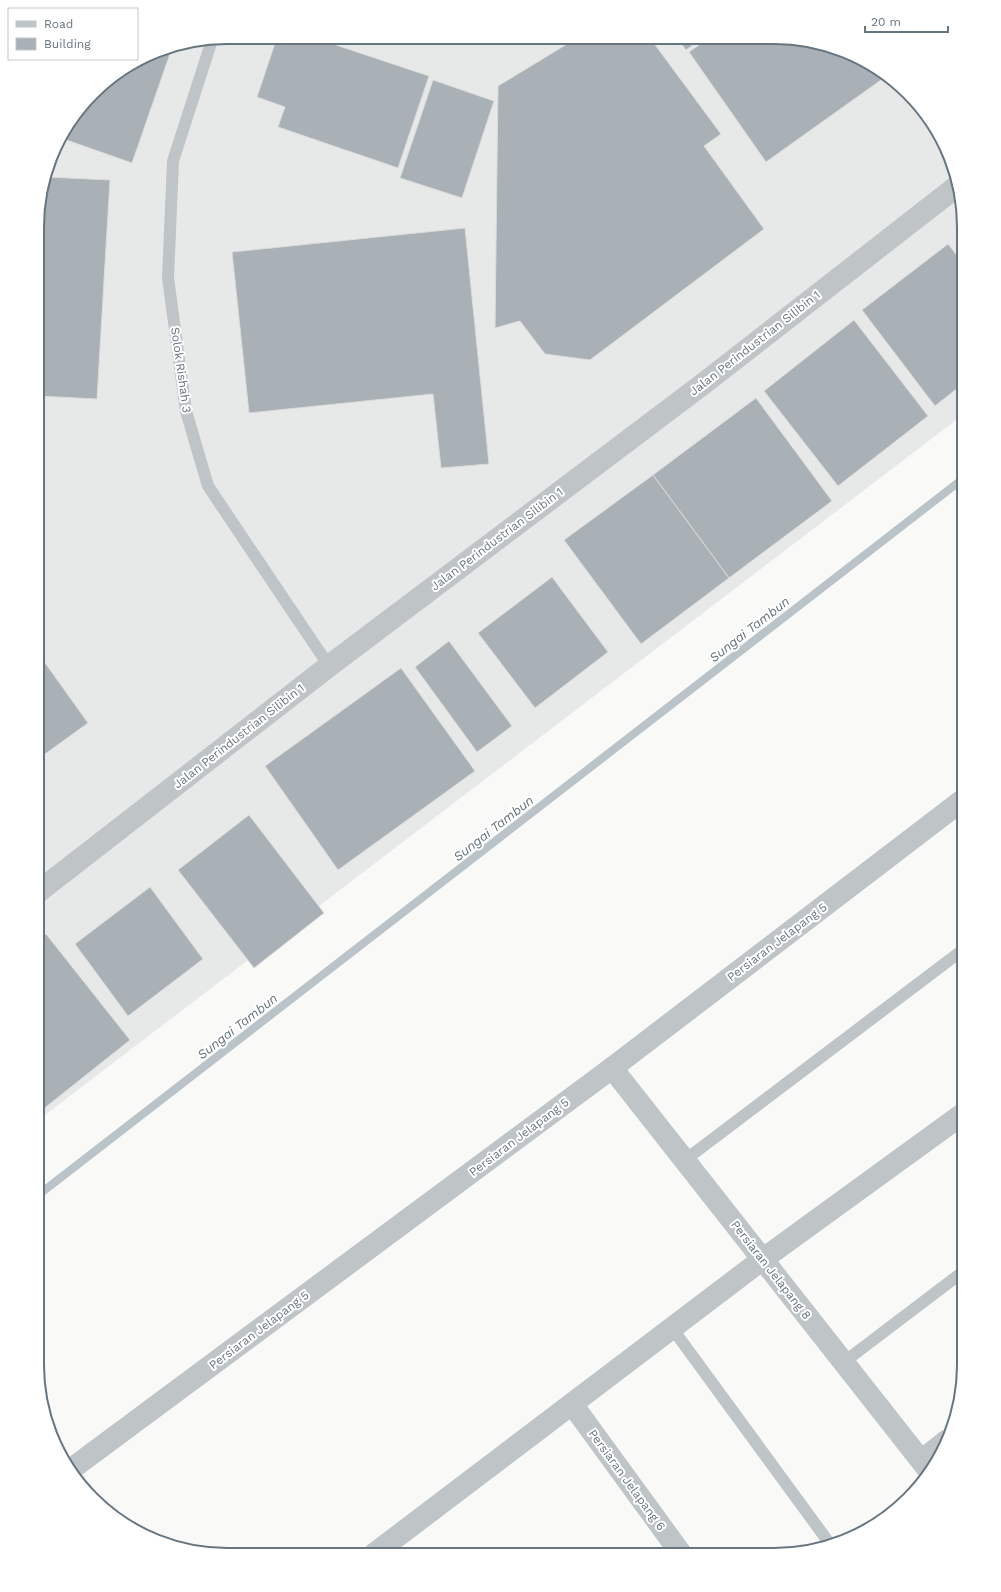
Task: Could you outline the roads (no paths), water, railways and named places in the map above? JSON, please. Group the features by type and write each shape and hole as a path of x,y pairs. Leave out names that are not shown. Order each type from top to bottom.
{"street":[{"name":"Jalan Perindustrian Silibin 1","path":"44,887 329,666 703,384 953,190"},
{"name":"Persiaran Jelapang 5","path":"75,1467 612,1068 957,803"},
{"name":"Persiaran Jelapang 8","path":"612,1068 926,1466"},
{"path":"382,1548 763,1259 957,1118"},
{"name":"Persiaran Jelapang 6","path":"572,1404 677,1548"}],"lane":[{"name":"Solok Rishah 3","path":"210,45 173,161 168,278 186,411 208,486 329,666"},
{"path":"684,1160 957,954"},
{"path":"844,1362 957,1277"},
{"path":"672,1328 827,1540"}],"waterway":[{"name":"Sungai Tambun","path":"44,1191 957,483"}]}
